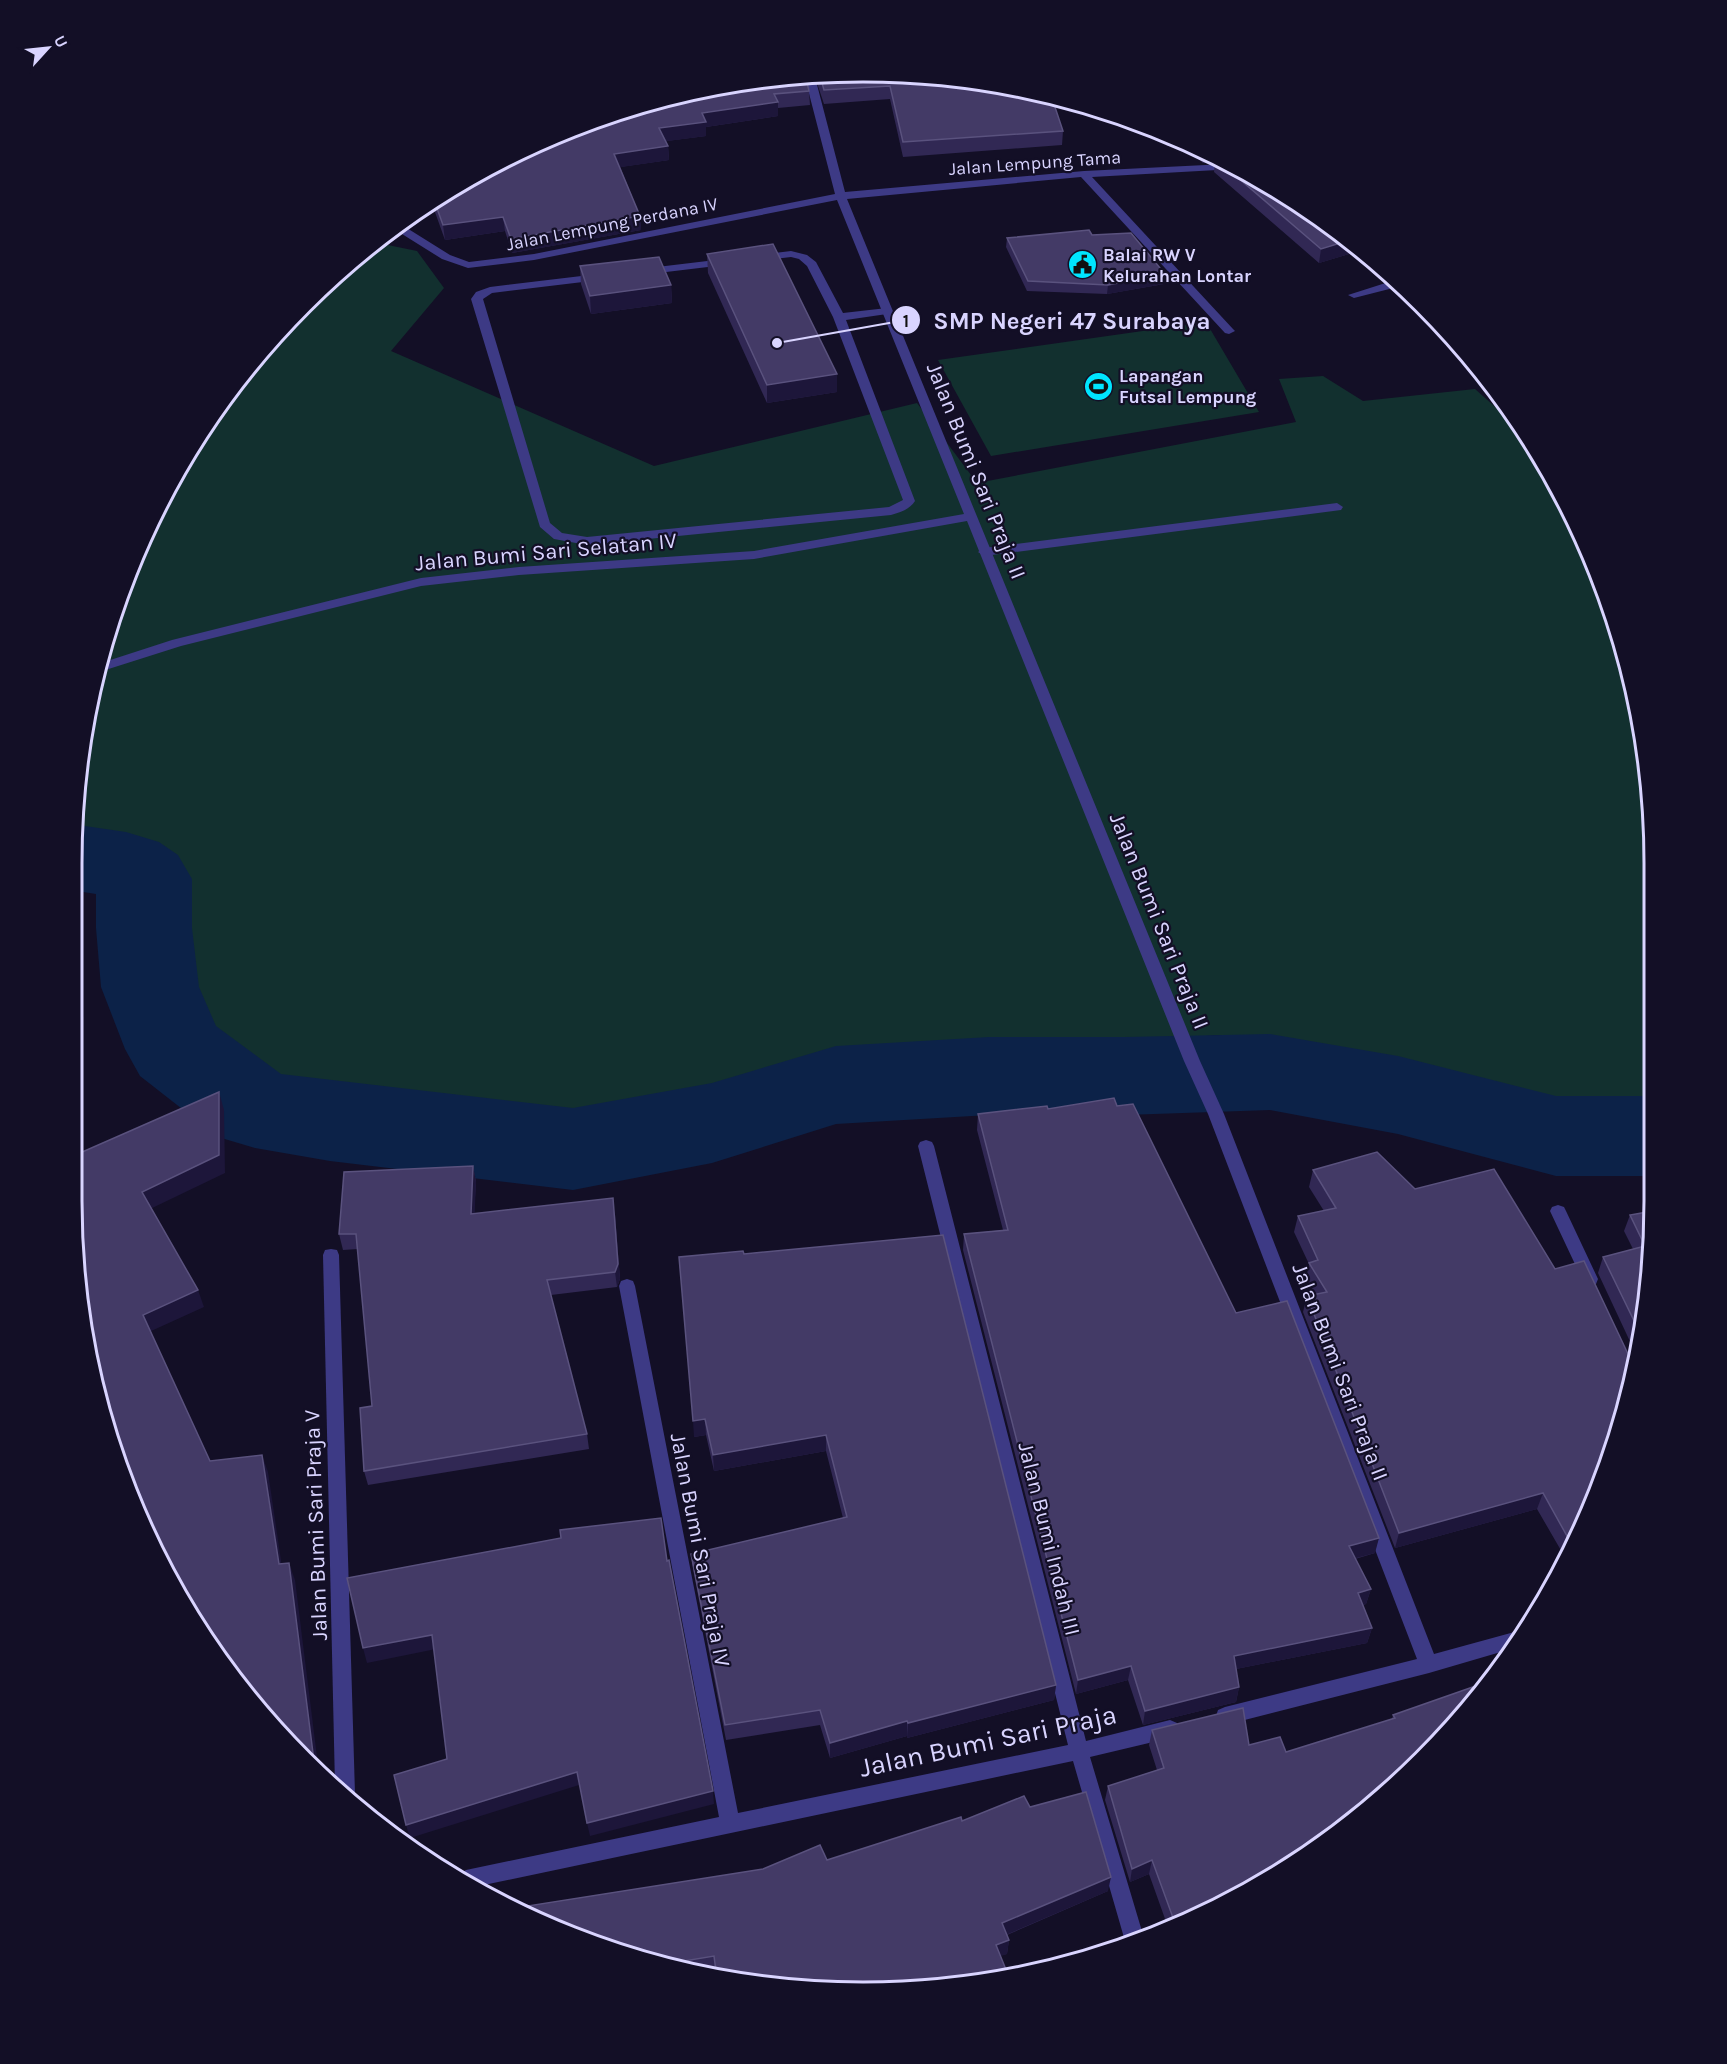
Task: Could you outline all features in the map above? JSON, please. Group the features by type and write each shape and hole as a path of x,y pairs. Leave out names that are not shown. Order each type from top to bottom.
{"street":[{"name":"Jalan Bumi Sari Praja II","path":"812,84 840,196 1192,1061 1216,1114 1430,1665"},
{"name":"Jalan Lempung Tama","path":"840,196 1084,174 1218,168"},
{"path":"1084,174 1229,332"},
{"name":"Jalan Lempung Perdana IV","path":"405,232 446,257 468,265 534,257 840,196"},
{"path":"791,254 802,257 812,264 839,317 909,501 903,507 891,511 587,541 558,536 544,524 477,299 480,294 490,290 791,254"},
{"path":"1354,295 1388,286"},
{"path":"839,317 887,311"},
{"path":"984,552 1337,507"},
{"name":"Jalan Bumi Sari Selatan IV","path":"108,665 177,643 421,582 519,571 754,555 971,517"},
{"name":"Jalan Bumi Indah III","path":"926,1146 1079,1751 1133,1933"},
{"path":"1558,1211 1597,1294"},
{"name":"Jalan Bumi Sari Praja V","path":"331,1256 345,1784"},
{"name":"Jalan Bumi Sari Praja IV","path":"627,1286 730,1823"},
{"path":"1206,1720 1430,1665 1507,1642"},
{"name":"Jalan Bumi Sari Praja","path":"474,1877 1079,1751 1183,1726"}],"green space":[{"path":"387,245 417,251 444,288 391,351 654,466 917,403 977,483 1296,422 1279,379 1323,376 1363,401 1475,389 1499,410 1513,430 1564,518 1603,612 1618,661 1638,762 1643,812 1644,1115 1573,1112 1400,1058 1219,1035 851,1064 581,1121 505,1124 266,1088 186,1000 180,893 153,852 83,837 89,762 98,711 109,661 142,565 187,473 244,388 311,311"},
{"name":"Lapangan Futsal Lempung","path":"1206,322 1259,412 991,456 938,360"}],"building":[{"path":"864,82 965,89 1055,107 1063,131 903,142 890,86 824,90 822,84"},
{"path":"807,84 809,91 774,94 778,102 702,113 706,122 659,128 668,146 614,154 640,216 511,239 503,217 443,225 437,209 518,163 565,142 661,109 762,89"},
{"path":"1240,179 1297,214 1338,244 1321,249"},
{"name":"Balai RW V Kelurahan Lontar","path":"1089,230 1092,235 1131,233 1165,274 1108,285 1028,281 1007,238"},
{"path":"773,244 837,374 767,385 707,254"},
{"path":"659,257 671,285 590,296 580,266"},
{"path":"219,1092 219,1155 142,1192 198,1290 143,1315 210,1461 262,1455 279,1564 289,1563 313,1755 244,1676 214,1634 163,1546 142,1499 109,1403 89,1302 84,1252 82,1152"},
{"path":"1114,1098 1117,1106 1133,1104 1236,1313 1287,1301 1379,1538 1349,1546 1371,1589 1358,1593 1372,1628 1234,1656 1239,1687 1145,1711 1131,1666 1078,1680 964,1234 1008,1230 978,1114 1047,1106 1048,1109"},
{"path":"1377,1152 1415,1189 1494,1169 1555,1269 1584,1261 1629,1355 1618,1403 1603,1452 1568,1537 1543,1493 1399,1533 1307,1296 1327,1292 1309,1263 1318,1260 1298,1216 1336,1208 1313,1170"},
{"path":"473,1166 471,1214 613,1198 618,1264 615,1272 547,1280 587,1434 364,1471 360,1408 372,1406 356,1234 339,1234 344,1172"},
{"path":"1644,1213 1643,1242 1630,1215"},
{"path":"943,1235 1056,1685 908,1723 907,1721 830,1743 820,1710 725,1725 691,1554 847,1517 826,1435 713,1455 705,1419 693,1421 679,1257 743,1251 744,1254"},
{"path":"1643,1246 1635,1322 1603,1257"},
{"path":"661,1518 667,1561 669,1560 713,1791 587,1823 577,1772 406,1825 394,1775 447,1759 432,1635 363,1648 347,1578 561,1538 560,1530"},
{"path":"1474,1686 1416,1753 1339,1820 1254,1877 1209,1901 1173,1917 1152,1860 1132,1869 1108,1786 1164,1768 1152,1730 1243,1708 1249,1745 1280,1737 1286,1752 1395,1718 1393,1715"},
{"path":"1086,1792 1111,1877 1002,1923 1009,1940 996,1945 1005,1968 915,1980 864,1982 762,1975 715,1967 714,1956 686,1961 661,1955 612,1940 529,1906 763,1869 820,1845 827,1860 961,1817 962,1821 1024,1796 1030,1807"}],"waterway":[{"path":"82,859 126,865 144,879 144,928 150,987 176,1049 255,1109 330,1121 573,1149 712,1123 836,1085 989,1076 1125,1076 1270,1072 1398,1095 1556,1136 1644,1136"}],"place":[{"name":"Balai RW V Kelurahan Lontar","path":"1082,265"},
{"name":"SMP Negeri 47 Surabaya","path":"777,343"},
{"name":"Lapangan Futsal Lempung","path":"1098,386"}]}
